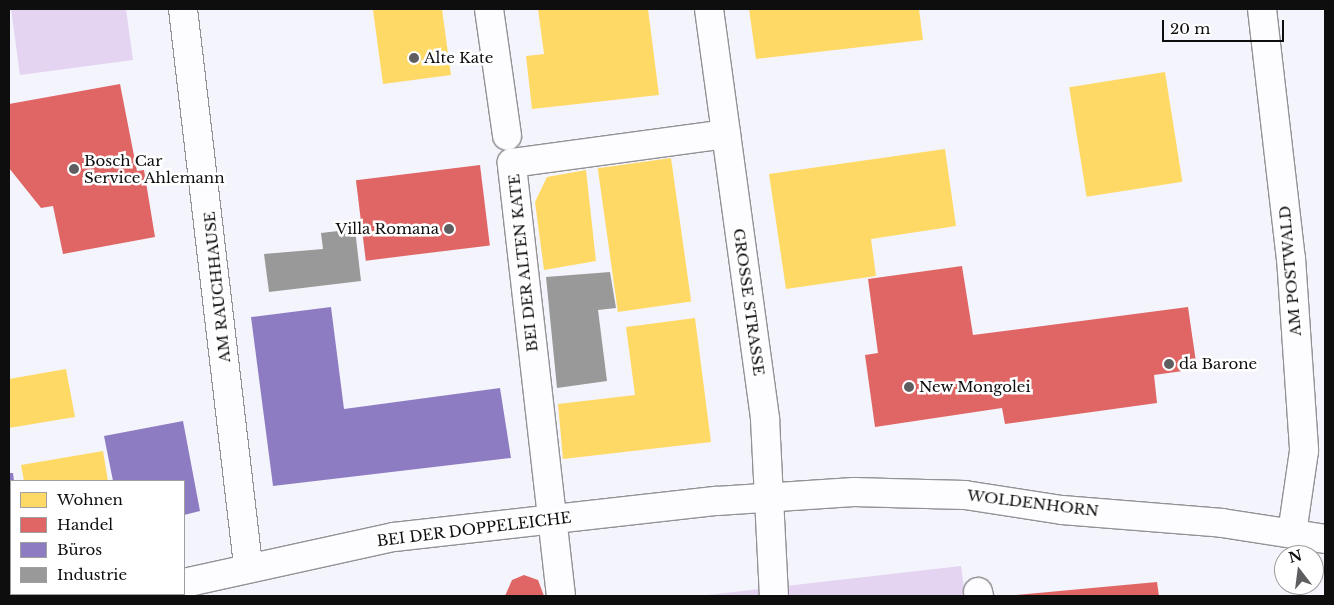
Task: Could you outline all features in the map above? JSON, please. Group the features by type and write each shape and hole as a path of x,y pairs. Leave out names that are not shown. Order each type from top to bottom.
{"street":[{"name":"AM RAUCHHAUSE","path":"183,9 248,566"},
{"path":"489,9 507,136"},
{"name":"GROSSE STRASSE","path":"708,9 765,419 774,596"},
{"name":"AM POSTWALD","path":"1262,9 1291,258 1304,451 1292,533"},
{"name":"BEI DER ALTEN KATE","path":"552,519 512,162 726,134"},
{"name":"WOLDENHORN","path":"768,496 965,495 1062,510 1142,514 1325,539"},
{"name":"BEI DER DOPPELEICHE","path":"185,583 248,566 394,537 768,496"},
{"path":"552,519 561,596"}],"shaded area":[{"path":"11,9 126,9 133,60 20,75"},
{"path":"961,566 965,596 699,596"}],"building: Wohnen":[{"name":"Alte Kate","path":"442,9 451,75 383,84 373,10"},
{"path":"538,9 648,9 659,95 532,109 526,56 544,54"},
{"path":"749,9 919,9 923,40 756,59"},
{"path":"1165,72 1182,182 1087,197 1069,87"},
{"path":"945,149 956,226 871,239 876,276 786,289 769,174"},
{"path":"671,158 691,302 618,312 598,168"},
{"path":"586,170 596,261 544,270 535,202 547,177"},
{"path":"695,318 711,442 563,459 558,404 635,395 626,327"},
{"path":"66,369 75,417 9,428 9,379"},
{"path":"103,451 108,480 24,480 21,465"}],"building: Handel":[{"name":"Bosch Car Service Ahlemann","path":"120,84 137,171 144,170 155,237 63,254 53,206 41,208 9,168 9,104"},
{"path":"480,165 490,245 366,261 356,180"},
{"path":"962,266 973,335 1188,307 1197,369 1154,375 1157,403 1005,424 1002,408 875,427 865,355 878,353 868,279"},
{"path":"524,575 538,580 544,596 505,596 512,580"},
{"path":"1157,582 1159,596 1015,596 1015,595"}],"building: Büros":[{"path":"331,307 344,409 500,388 511,458 273,486 251,317"},
{"path":"183,421 200,511 185,515 185,480 113,480 104,436"},
{"path":"9,473 13,473 14,480 10,480 9,579"}],"building: Industrie":[{"path":"355,229 361,281 269,292 264,254 323,249 321,233"},
{"path":"610,272 616,308 598,310 607,381 557,388 546,277"}],"place":[{"name":"Alte Kate","path":"414,58"},
{"name":"Bosch Car Service Ahlemann","path":"74,169"},
{"name":"Villa Romana","path":"449,229"},
{"name":"da Barone","path":"1169,364"},
{"name":"New Mongolei","path":"909,387"}]}
